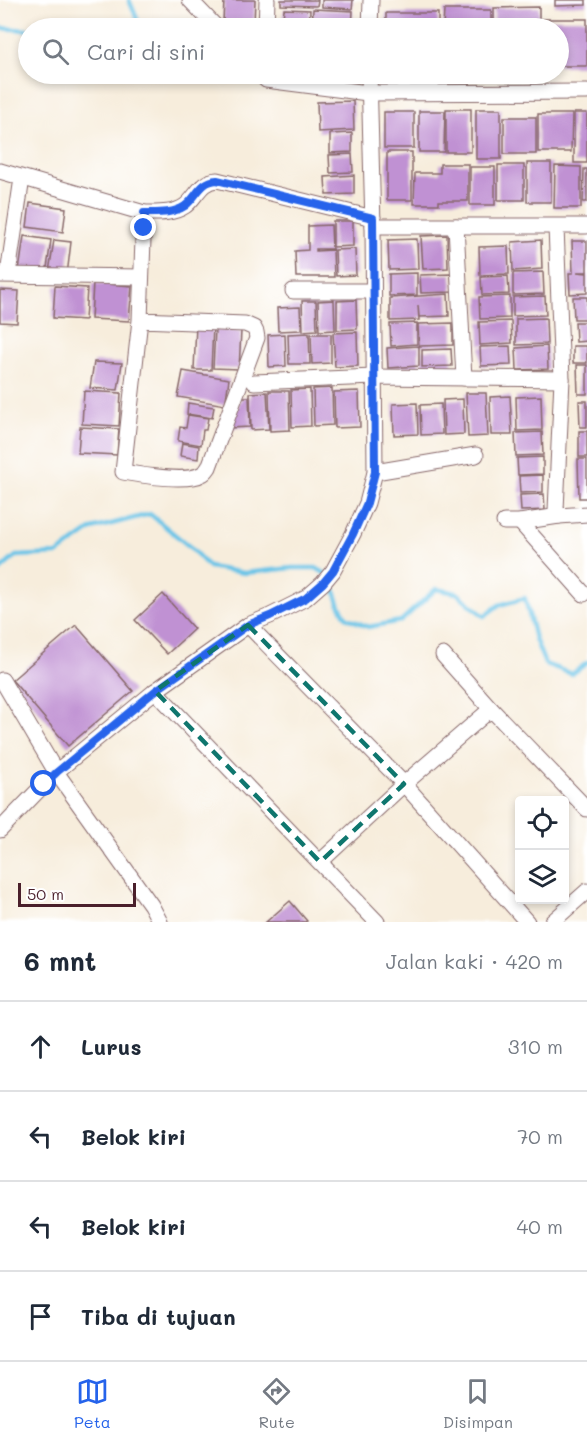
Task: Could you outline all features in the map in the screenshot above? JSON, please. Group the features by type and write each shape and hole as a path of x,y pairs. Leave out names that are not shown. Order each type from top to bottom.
{"street":[{"path":"190,0 207,18"},
{"path":"266,18 267,0"},
{"path":"370,18 371,0"},
{"path":"313,84 369,93 587,92"},
{"path":"0,830 57,772 155,691 248,625 306,598 333,571 353,534 367,503 375,472 373,222 369,84"},
{"path":"0,171 144,213 172,212 194,198 202,186 217,180 373,222 456,226 587,226"},
{"path":"22,178 4,275 141,277"},
{"path":"140,320 244,324 254,328 256,332 257,339 208,467 200,476 187,479 123,472 140,320 144,213"},
{"path":"456,226 464,378"},
{"path":"556,227 562,379 556,500 556,510 559,516"},
{"path":"293,291 373,291"},
{"path":"254,382 374,377 562,379"},
{"path":"375,472 476,455"},
{"path":"504,522 587,514"},
{"path":"520,522 584,594"},
{"path":"248,625 404,784 527,922"},
{"path":"443,655 491,709 587,809"},
{"path":"2,680 57,772 151,905 160,922"},
{"path":"155,691 377,922"},
{"path":"320,862 404,784 491,709"},
{"path":"552,922 587,891"}],"highlighted area":[{"path":"248,625 404,784 320,862 155,691"}],"building":[{"path":"224,0 255,0 254,18 223,18"},
{"path":"281,0 318,0 317,6 281,5"},
{"path":"322,0 353,0 352,9 322,7"},
{"path":"555,0 586,0 586,5 555,6"},
{"path":"539,7 539,18 494,18 494,8"},
{"path":"284,9 310,10 310,18 283,18"},
{"path":"313,9 353,11 353,18 313,18"},
{"path":"444,10 491,10 491,18 444,18"},
{"path":"386,13 438,13 438,18 386,18"},
{"path":"569,19 587,19 587,66 569,66"},
{"path":"353,101 354,130 318,132 317,102"},
{"path":"446,109 471,109 471,152 446,152"},
{"path":"476,109 501,109 501,159 476,159"},
{"path":"419,111 445,111 444,152 419,152"},
{"path":"384,112 414,112 414,148 384,148"},
{"path":"574,113 587,113 587,163 574,163"},
{"path":"538,114 572,114 571,152 538,152"},
{"path":"504,117 536,117 536,154 504,154"},
{"path":"352,133 352,152 330,153 330,134"},
{"path":"387,152 412,152 412,200 387,200"},
{"path":"352,154 353,172 330,173 329,155"},
{"path":"527,163 551,163 551,202 527,202"},
{"path":"440,164 468,164 468,201 414,204 415,173 440,173"},
{"path":"498,165 524,165 524,200 498,200"},
{"path":"555,166 581,167 581,208 554,208"},
{"path":"470,167 495,167 495,205 470,205"},
{"path":"584,169 587,169 587,202 583,202"},
{"path":"354,175 354,194 326,195 325,177"},
{"path":"30,203 66,208 63,232 27,227"},
{"path":"333,221 353,221 353,246 333,247"},
{"path":"331,225 332,249 316,249 316,251 333,250 334,277 296,277 295,251 308,250 308,226"},
{"path":"447,235 448,268 423,269 421,236"},
{"path":"24,236 51,240 46,275 19,271"},
{"path":"417,239 418,269 389,270 388,240"},
{"path":"54,240 71,242 67,275 49,272"},
{"path":"541,240 542,269 513,271 512,242"},
{"path":"572,241 587,241 587,272 577,272 587,273 587,293 570,294 569,273 573,273"},
{"path":"508,246 509,274 480,275 479,247"},
{"path":"355,249 356,275 336,276 335,250"},
{"path":"543,272 544,294 513,295 513,273"},
{"path":"417,273 417,295 389,296 389,274"},
{"path":"451,274 452,292 421,293 420,275"},
{"path":"508,276 509,294 482,295 481,277"},
{"path":"93,283 132,286 129,321 91,319"},
{"path":"55,286 87,288 85,320 53,318"},
{"path":"0,290 19,291 17,323 0,322"},
{"path":"448,294 449,316 419,317 418,305 419,320 390,321 390,298"},
{"path":"510,296 510,318 480,319 479,297"},
{"path":"545,296 546,315 513,316 513,297"},
{"path":"573,297 587,297 587,319 574,319"},
{"path":"334,300 335,330 319,331 318,301"},
{"path":"356,300 357,329 337,330 337,301"},
{"path":"302,301 316,301 317,330 303,331"},
{"path":"300,307 301,330 278,331 277,308"},
{"path":"546,318 547,344 516,345 516,319"},
{"path":"511,321 512,343 480,345 479,322"},
{"path":"575,322 587,322 587,341 576,342"},
{"path":"417,323 417,344 391,346 390,324"},
{"path":"453,323 453,345 419,346 418,324"},
{"path":"196,325 213,326 211,370 194,370"},
{"path":"215,330 241,331 239,369 213,368"},
{"path":"357,332 358,366 335,367 333,333"},
{"path":"309,333 310,364 289,364 288,334"},
{"path":"285,334 286,366 269,367 268,335"},
{"path":"311,334 331,334 331,363 312,364"},
{"path":"419,346 419,366 388,368 387,348"},
{"path":"510,346 511,365 481,366 480,347"},
{"path":"547,346 548,369 517,370 516,348"},
{"path":"573,346 587,346 587,363 573,363"},
{"path":"451,349 452,366 422,367 422,350"},
{"path":"94,362 122,363 118,390 90,388"},
{"path":"577,365 587,365 587,394 578,394"},
{"path":"183,371 229,379 225,405 178,397"},
{"path":"332,388 333,425 314,426 313,389"},
{"path":"310,389 311,426 292,427 291,390"},
{"path":"84,391 121,393 119,426 82,424"},
{"path":"269,391 289,391 290,430 270,431"},
{"path":"359,391 360,427 335,428 334,392"},
{"path":"267,392 269,429 251,430 250,393"},
{"path":"466,393 486,393 488,436 468,437"},
{"path":"510,396 512,435 491,435 490,397"},
{"path":"541,396 542,430 517,431 516,397"},
{"path":"242,397 249,397 250,427 229,428"},
{"path":"463,399 464,434 444,435 443,400"},
{"path":"579,401 587,401 587,427 580,427"},
{"path":"188,403 214,407 212,418 187,414"},
{"path":"417,403 418,434 394,435 393,404"},
{"path":"441,404 442,434 421,435 420,405"},
{"path":"188,415 208,418 206,430 203,430 201,445 178,441 180,427 186,428"},
{"path":"80,427 119,429 117,455 78,453"},
{"path":"579,431 587,431 587,457 579,457"},
{"path":"542,432 543,455 516,456 515,433"},
{"path":"182,443 199,446 198,459 180,456"},
{"path":"543,457 543,474 518,475 517,458"},
{"path":"578,459 587,459 587,498 579,498"},
{"path":"543,475 543,492 520,493 519,476"},
{"path":"544,494 545,510 521,511 520,495"},
{"path":"163,594 194,629 167,654 135,620"},
{"path":"76,625 133,691 68,746 12,680"},
{"path":"290,901 307,921 266,922"}],"waterway":[{"path":"129,0 137,18"},
{"path":"0,28 18,29"},
{"path":"0,570 16,556 57,554 92,529 150,514 190,547 209,567 244,573 316,568 326,574"},
{"path":"331,580 346,617 368,627 401,621 436,589 457,593 484,616 499,605 525,598 535,639 545,664 572,674 587,663"}],"route":[{"path":"44,784 155,691 248,625 306,598 323,583 333,571 353,534 367,503 375,472 373,218 217,180 202,186 194,198 172,212 144,213 144,228"}]}
